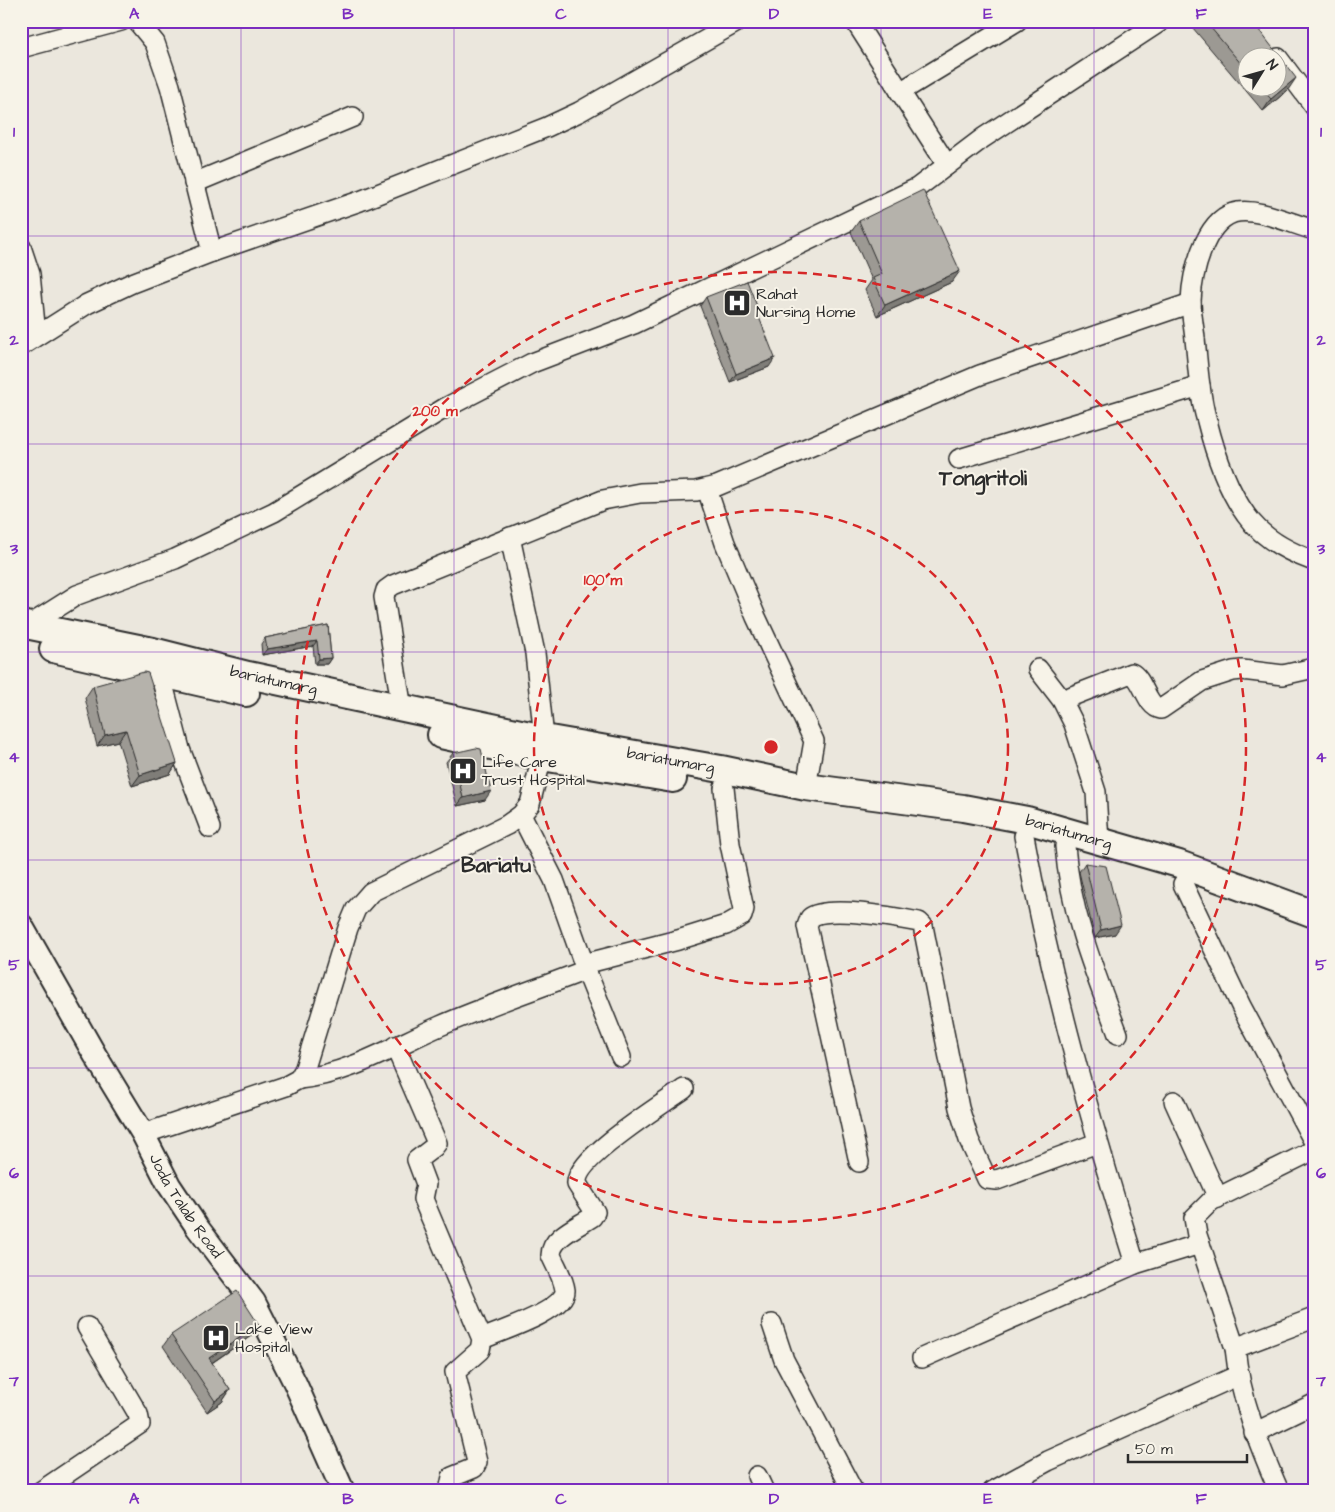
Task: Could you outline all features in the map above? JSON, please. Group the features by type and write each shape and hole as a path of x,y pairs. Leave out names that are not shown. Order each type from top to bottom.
{"main road":[{"name":"bariatumarg","path":"23,631 160,673 543,748 724,788 999,830 1106,856 1300,926 1314,928"},
{"name":"bariatumarg","path":"23,631 154,651 248,675 402,709 543,748 721,769 806,787 963,808 1019,819 1179,864 1314,914"}],"street":[{"path":"21,48 121,21"},
{"path":"137,21 150,34 170,86 212,252"},
{"path":"28,340 94,300 132,283 212,252 360,201 547,127 579,112 739,21"},
{"path":"855,21 947,165"},
{"path":"900,92 1017,21"},
{"path":"23,631 77,594 175,559 274,512 445,408 532,362 634,324 828,229 917,188 982,138 1161,21"},
{"path":"1288,72 1314,106"},
{"path":"194,183 353,117"},
{"path":"1314,230 1249,212 1234,213 1221,220 1212,230 1202,251 1191,303 1200,386 1206,421 1228,483 1240,505 1254,524 1293,554 1314,561"},
{"path":"21,248 30,274 28,340"},
{"path":"402,709 385,604 386,590 393,584 603,500 640,493 707,489 980,375 1191,303"},
{"path":"959,459 1200,386"},
{"path":"707,489 725,543 756,617 814,742 806,787"},
{"path":"299,1078 310,1055 348,928 356,909 363,899 385,883 507,825 522,815 533,794 543,748 535,653 510,537"},
{"path":"1062,700 1131,673 1137,677 1154,706 1161,709 1202,681 1233,671 1248,670 1274,676 1295,674 1314,668"},
{"path":"1038,669 1062,700 1074,724 1096,792 1099,842"},
{"path":"160,673 180,749 210,828"},
{"path":"143,1134 286,1086 299,1078 315,1077 347,1068 442,1025 585,967 726,925 742,916 744,909 730,844 724,788"},
{"path":"522,815 554,880 585,967 622,1057"},
{"path":"1024,836 1041,927 1097,1143 1134,1264"},
{"path":"1065,846 1071,893 1081,932 1118,1034"},
{"path":"1183,884 1241,1006 1314,1142"},
{"path":"859,1162 807,926 810,918 820,914 864,913 919,922 923,926 964,1128 987,1179 997,1180 1097,1143"},
{"name":"Joda Talab Road","path":"21,925 95,1055 143,1134 174,1192 254,1302 295,1383 343,1491"},
{"path":"395,1046 436,1140 434,1147 417,1160 426,1184 423,1199 482,1339 480,1350 455,1372 477,1462 474,1468 452,1477 449,1491"},
{"path":"482,1339 548,1311 563,1300 566,1290 551,1255 551,1250 557,1241 592,1217 595,1212 577,1184 580,1172 600,1150 619,1134 684,1089"},
{"path":"1174,1102 1218,1198"},
{"path":"1279,1491 1254,1433 1239,1375 1235,1348 1200,1244 1194,1218 1203,1207 1218,1198 1314,1150"},
{"path":"922,1358 1134,1264 1200,1244"},
{"path":"1235,1348 1314,1318"},
{"path":"772,1324 784,1360 853,1491"},
{"path":"41,1491 140,1424 138,1414 87,1327"},
{"path":"993,1491 1048,1461 1239,1375"},
{"path":"1254,1433 1314,1404"}],"building":[{"path":"1205,21 1252,21 1273,48 1238,48 1238,60"},
{"path":"1288,68 1296,78 1288,85"},
{"path":"923,190 960,271 885,305 873,278 882,274 859,221"},
{"path":"747,281 775,358 736,374 706,297"},
{"path":"328,625 331,658 319,659 317,641 267,649 265,638"},
{"path":"144,672 148,673 177,763 140,775 126,730 105,735 93,686"},
{"path":"476,748 481,749 491,791 463,798 453,753"},
{"path":"1085,863 1106,866 1121,925 1101,930"},
{"path":"237,1291 259,1325 209,1358 230,1390 215,1401 171,1335"},
{"path":"1018,1485 1021,1491 1007,1491"}],"place":[{"name":"Rahat Nursing Home","path":"737,303"},
{"name":"Life Care Trust Hospital","path":"463,771"},
{"name":"Lake View Hospital","path":"216,1338"}],"district":[{"name":"Tongritoli","path":"983,478"},
{"name":"Bariatu","path":"496,865"}]}
